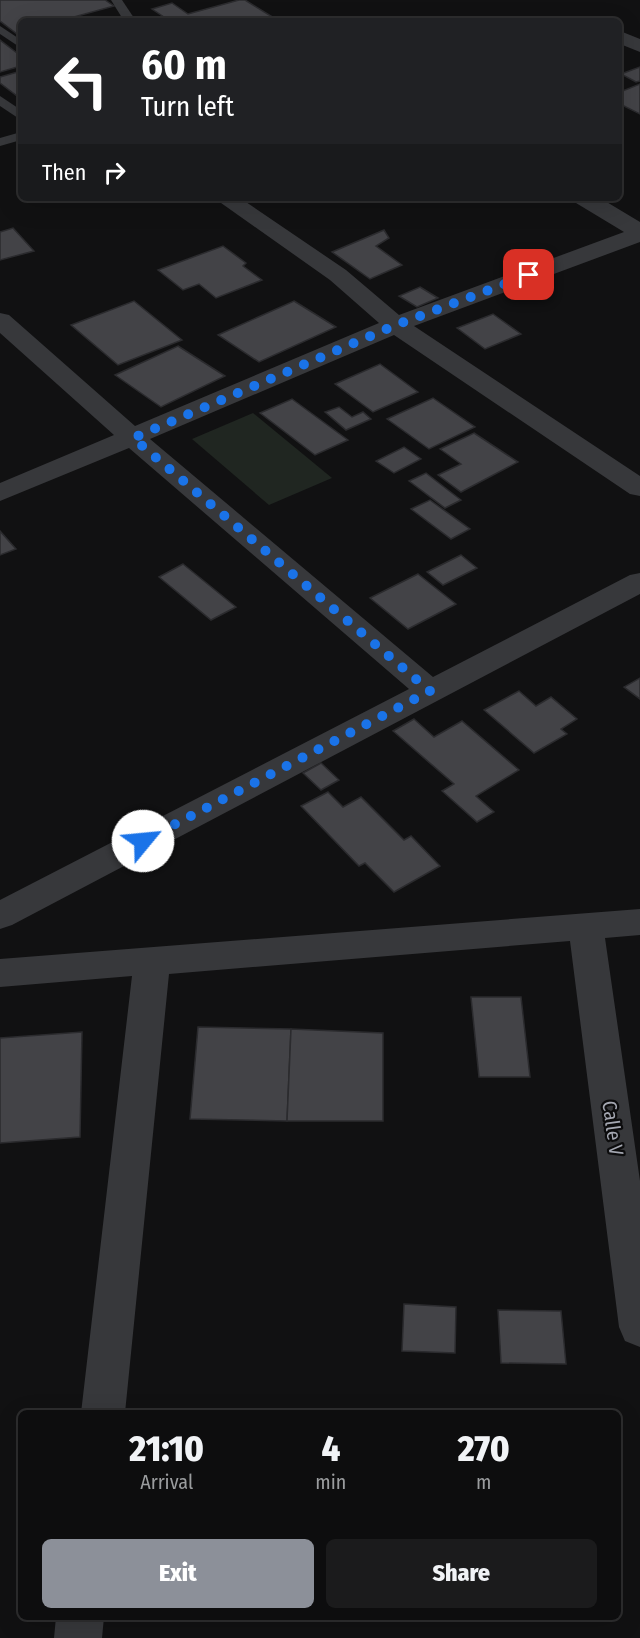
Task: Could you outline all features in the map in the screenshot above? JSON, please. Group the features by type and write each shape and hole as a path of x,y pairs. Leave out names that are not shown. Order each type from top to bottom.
{"street":[{"path":"622,38 640,46"},
{"path":"229,201 338,275 396,325 640,488"},
{"path":"589,201 640,232"},
{"path":"0,493 396,325 640,232"},
{"path":"0,320 133,438 430,691"},
{"path":"0,916 640,582"},
{"path":"0,973 640,922"},
{"name":"Calle V","path":"586,928 640,1327"},
{"path":"103,1410 152,961"},
{"path":"78,1638 80,1620"}],"lane":[{"path":"116,0 129,18"},
{"path":"0,29 18,43"},
{"path":"0,100 18,114"},
{"path":"0,142 18,137"}],"shaded area":[{"path":"253,413 332,478 269,505 192,439"}],"building":[{"path":"0,0 105,0 114,6 70,18 18,18 18,35 0,21"},
{"path":"245,0 274,18 166,18 152,9 172,3 188,14"},
{"path":"0,40 18,54 18,67 0,72"},
{"path":"640,67 640,81 636,82 622,74"},
{"path":"18,72 18,97 0,83 0,77"},
{"path":"640,84 640,114 622,105 622,91"},
{"path":"13,228 34,251 0,260 0,232"},
{"path":"384,230 389,238 376,246 402,265 370,279 332,252"},
{"path":"223,246 246,263 243,266 262,280 216,298 199,284 183,290 158,270"},
{"path":"420,287 438,298 417,307 399,296"},
{"path":"134,301 182,340 118,365 71,325"},
{"path":"294,301 336,327 259,362 218,335"},
{"path":"493,314 521,334 485,349 457,328"},
{"path":"178,346 225,376 161,407 115,375"},
{"path":"380,364 418,392 373,412 335,384"},
{"path":"433,398 475,427 429,449 387,419"},
{"path":"292,399 348,440 315,455 260,413"},
{"path":"339,407 352,417 363,412 371,419 346,430 325,412"},
{"path":"474,433 518,462 461,492 438,475 461,464 440,449"},
{"path":"404,447 421,459 394,473 376,461"},
{"path":"426,473 461,500 445,508 409,481"},
{"path":"430,500 470,529 451,539 411,509"},
{"path":"0,531 16,549 0,555"},
{"path":"461,555 477,568 443,585 427,572"},
{"path":"183,564 236,607 211,620 159,577"},
{"path":"418,574 456,604 408,629 370,598"},
{"path":"640,678 640,699 624,687"},
{"path":"519,691 536,706 551,697 577,719 561,729 567,734 534,753 484,710"},
{"path":"414,719 434,737 462,721 519,770 476,796 494,812 477,822 442,791 454,784 393,731"},
{"path":"321,763 339,780 321,790 303,773"},
{"path":"328,792 343,807 361,797 404,840 411,836 440,866 394,892 365,863 359,866 301,806"},
{"path":"471,997 521,997 530,1077 479,1077"},
{"path":"198,1027 291,1029 287,1121 190,1119"},
{"path":"291,1029 383,1033 383,1121 287,1121"},
{"path":"82,1032 80,1137 0,1143 0,1038"},
{"path":"404,1304 456,1307 455,1353 402,1351"},
{"path":"498,1310 561,1311 566,1364 501,1363"}],"route":[{"path":"143,841 430,691 133,438 396,325 529,275"}]}
